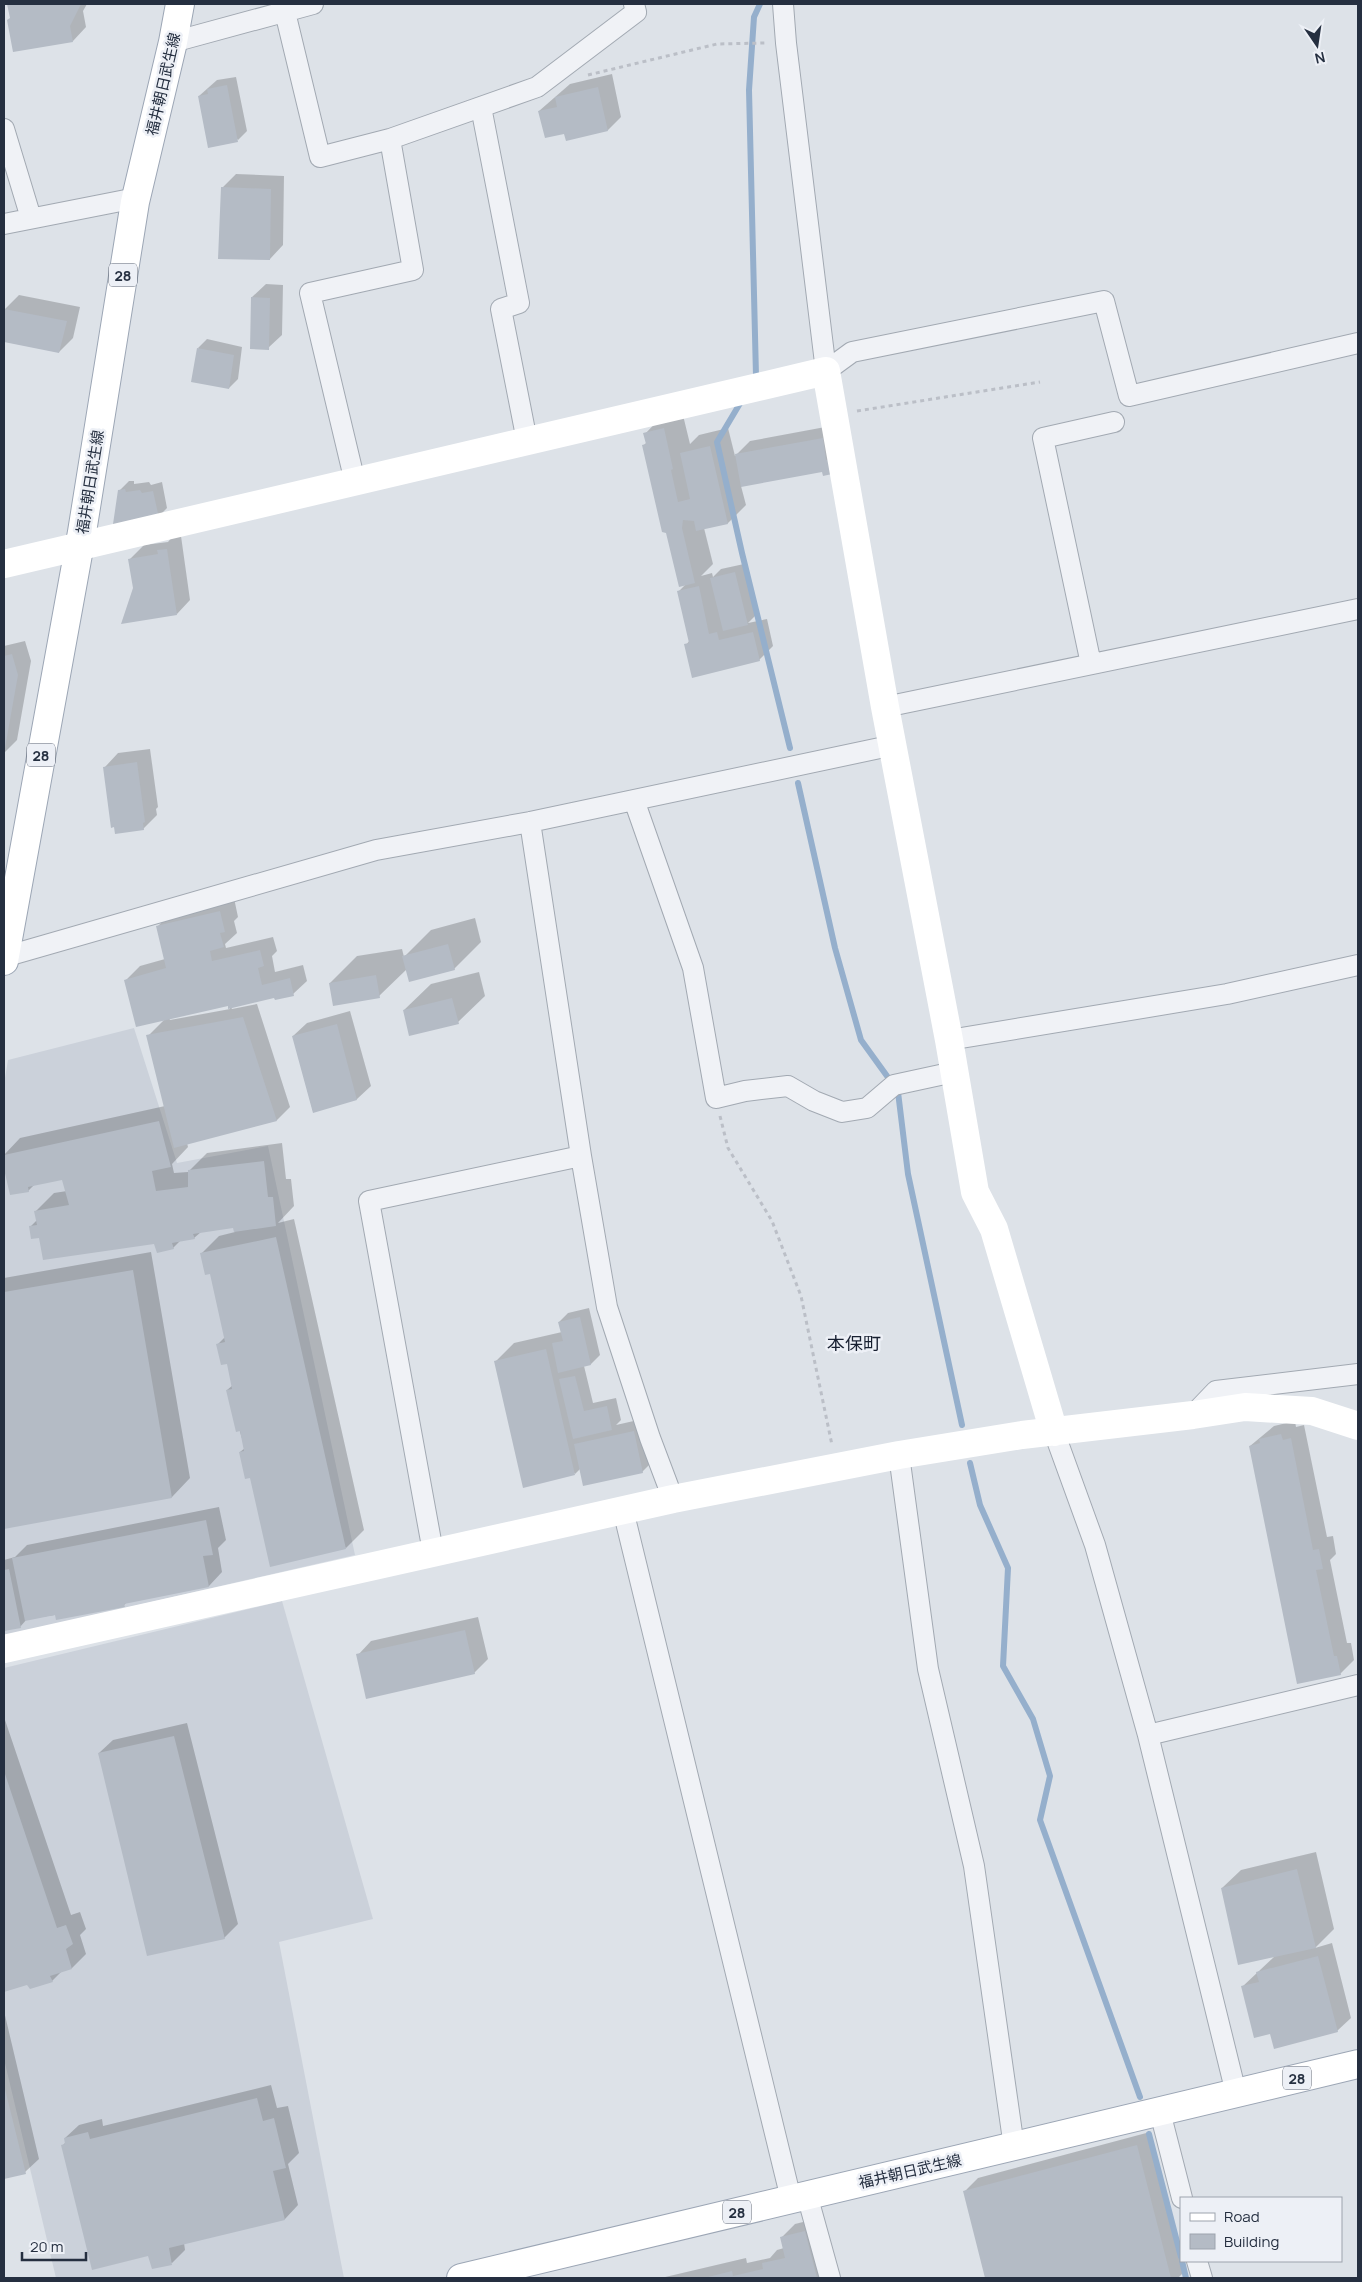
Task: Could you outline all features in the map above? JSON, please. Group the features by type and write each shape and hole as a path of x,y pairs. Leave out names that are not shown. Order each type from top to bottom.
{"street":[{"name":"福井朝日武生線","path":"4,959 79,548 136,198 173,42 180,4"},
{"path":"173,42 313,4"},
{"path":"285,12 320,157 390,139 537,87 636,12 634,4"},
{"path":"784,4 786,43 826,371 885,707 894,745 949,1040 975,1192 994,1229 1054,1432 1095,1544 1148,1735 1236,2093"},
{"path":"481,107 519,303 501,309 527,441"},
{"path":"4,129 31,218"},
{"path":"355,482 310,292 413,270 390,139"},
{"path":"4,224 136,198"},
{"path":"4,564 79,548 826,371 852,352 1104,301 1129,396 1358,343"},
{"path":"1091,664 1043,438 1114,422"},
{"path":"885,707 1358,609"},
{"path":"4,959 376,850 530,822 894,745"},
{"path":"634,800 693,968 716,1098 745,1091 788,1086 814,1102 842,1112 867,1108 894,1085 954,1072"},
{"path":"530,822 581,1156 608,1307 650,1438 673,1498"},
{"path":"949,1040 1227,994 1358,965"},
{"path":"433,1552 369,1201 581,1156"},
{"path":"1194,1415 1216,1391 1358,1374"},
{"path":"4,1649 673,1498 899,1455 1022,1435 1194,1415 1245,1407 1312,1411 1358,1426"},
{"path":"899,1455 928,1669 974,1866 1014,2147"},
{"path":"623,1510 799,2197 830,2278"},
{"path":"1148,1735 1358,1685"},
{"name":"福井朝日武生線","path":"461,2278 1358,2064"},
{"path":"1160,2112 1182,2197"},
{"path":"1198,2262 1202,2278"}],"path":[{"path":"584,76 718,44 786,43"},
{"path":"834,414 1040,382"},
{"path":"716,1098 728,1148 772,1221 801,1296 837,1468"}],"shaded area":[{"path":"134,1028 177,1163 268,1146 355,1555 4,1636 4,1084 8,1060"},
{"path":"282,1601 373,1919 279,1942 344,2278 56,2278 4,2059 4,1668"}],"building":[{"path":"7,4 81,4 70,26 73,42 13,52 7,20 10,18"},
{"path":"227,85 238,142 208,148 198,96 208,94 207,89"},
{"path":"598,87 608,131 566,141 564,134 545,138 538,111 557,107 555,97"},
{"path":"221,187 271,189 270,260 218,259"},
{"path":"251,297 270,298 269,350 250,349"},
{"path":"4,309 67,321 59,353 4,342"},
{"path":"197,348 234,355 229,389 191,382"},
{"path":"664,428 678,502 690,499 680,453 710,446 728,524 696,531 694,521 683,520 682,528 695,583 679,587 666,533 662,532 642,445 646,444 643,433"},
{"path":"823,438 826,460 829,459 832,474 823,476 822,472 741,487 735,454"},
{"path":"125,489 126,492 140,490 142,493 153,491 159,518 112,531 118,490"},
{"path":"167,549 177,615 121,624 133,588 128,559 158,554 157,550"},
{"path":"735,572 748,625 723,631 710,578"},
{"path":"699,586 709,634 717,632 719,640 753,632 760,661 692,678 684,644 689,643 677,591"},
{"path":"12,654 18,675 5,748 4,656"},
{"path":"137,762 145,822 143,823 144,830 115,834 114,827 111,828 103,767"},
{"path":"220,911 225,932 220,933 224,947 210,951 212,961 260,950 264,966 258,968 262,985 290,978 294,996 275,1000 274,998 228,1009 228,1006 136,1027 124,980 166,968 156,926"},
{"path":"448,944 455,970 409,982 402,956"},
{"path":"376,975 380,998 333,1006 329,983"},
{"path":"452,998 459,1024 409,1036 403,1010"},
{"path":"243,1017 277,1121 174,1148 146,1035"},
{"path":"337,1024 357,1100 313,1113 292,1036"},
{"path":"159,1121 171,1167 152,1171 156,1191 188,1187 188,1170 264,1161 268,1197 273,1197 276,1226 234,1232 233,1228 193,1234 195,1239 172,1243 174,1249 157,1253 154,1244 43,1260 39,1238 31,1239 29,1226 37,1225 34,1211 69,1205 62,1180 28,1187 29,1192 10,1195 4,1169 4,1155"},
{"path":"276,1237 346,1549 270,1567 250,1478 245,1479 239,1452 244,1451 240,1431 236,1432 226,1390 232,1389 227,1364 221,1365 216,1344 225,1342 210,1274 205,1275 200,1253"},
{"path":"133,1270 172,1498 4,1529 4,1292"},
{"path":"580,1317 591,1365 558,1373 552,1343 563,1341 558,1322"},
{"path":"546,1349 575,1475 523,1488 494,1361"},
{"path":"575,1376 584,1411 607,1406 612,1430 573,1439 559,1379"},
{"path":"634,1431 643,1473 583,1486 574,1444"},
{"path":"1281,1434 1283,1440 1291,1438 1313,1550 1319,1549 1323,1569 1316,1570 1334,1656 1337,1656 1341,1675 1297,1684 1249,1446 1260,1443 1259,1439"},
{"path":"206,1520 213,1555 203,1556 209,1587 124,1604 125,1607 56,1620 55,1615 25,1621 12,1558"},
{"path":"9,1569 21,1628 4,1631 4,1570"},
{"path":"465,1630 475,1674 366,1699 356,1654"},
{"path":"174,1736 225,1939 147,1956 98,1753"},
{"path":"4,1771 57,1928 66,1925 73,1944 66,1949 72,1969 50,1976 53,1982 30,1989 27,1985 4,1992"},
{"path":"1297,1869 1316,1948 1238,1965 1221,1888"},
{"path":"1318,1956 1338,2032 1274,2049 1270,2034 1254,2038 1241,1986 1259,1982 1256,1972"},
{"path":"4,2085 26,2174 4,2179"},
{"path":"257,2098 263,2121 274,2118 286,2168 273,2171 285,2220 169,2248 172,2265 152,2269 148,2256 92,2270 61,2145 65,2144 64,2138 88,2132 90,2139"},
{"path":"1137,2145 1171,2278 985,2278 963,2191"},
{"path":"805,2231 817,2278 704,2278 732,2271 733,2276 763,2269 762,2263 785,2258 780,2237"}],"waterway":[{"path":"754,380 756,376 749,90 754,17 760,4"},
{"path":"742,400 717,442 790,748"},
{"path":"798,783 835,948 861,1040 887,1076"},
{"path":"898,1092 908,1174 962,1425"},
{"path":"970,1463 980,1505 1008,1568 1003,1666 1033,1719 1050,1776 1040,1820 1140,2097"},
{"path":"1149,2134 1180,2253"},
{"path":"1182,2262 1186,2278"}],"district":[{"name":"本保町","path":"854,1343"}]}
